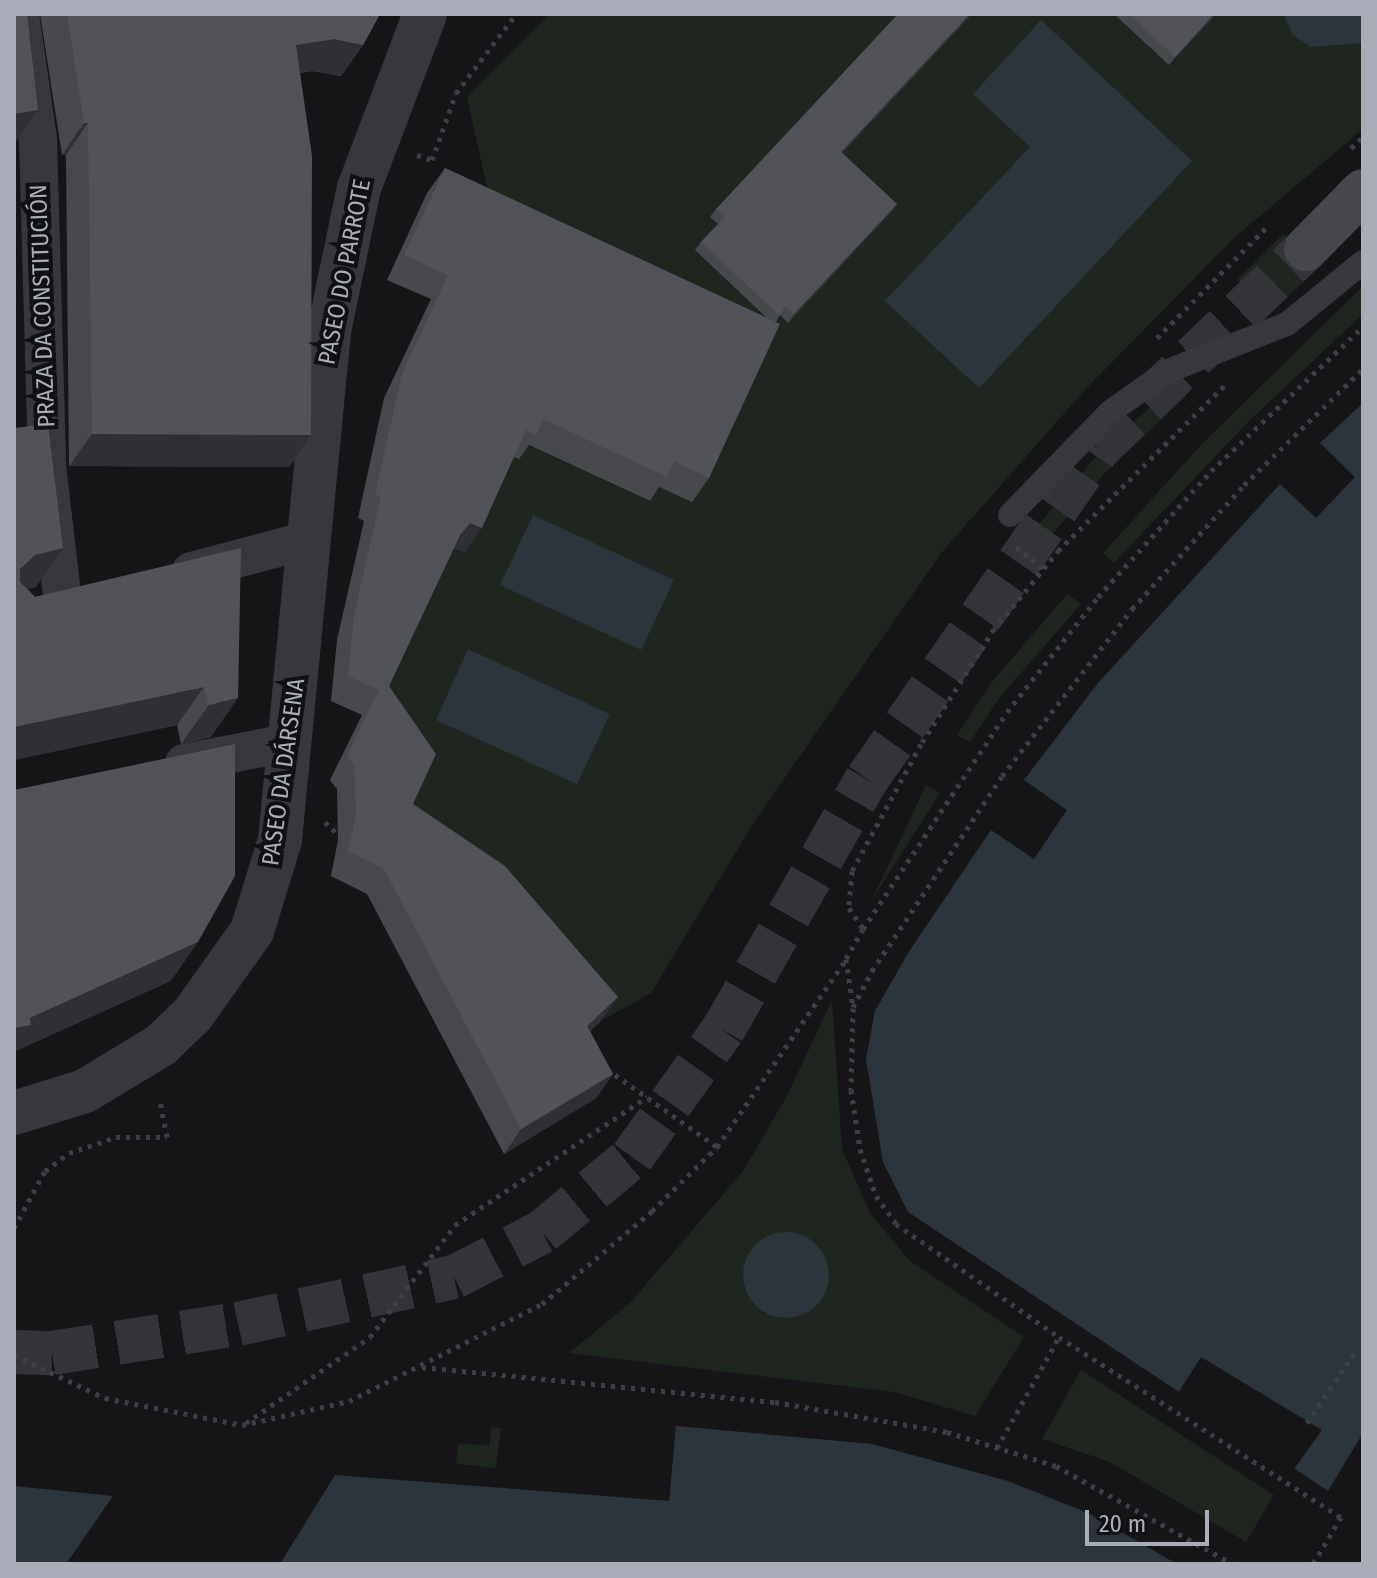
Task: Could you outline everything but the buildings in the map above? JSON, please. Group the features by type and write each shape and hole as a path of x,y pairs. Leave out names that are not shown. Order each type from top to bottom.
{"main road":[{"path":"1306,249 1363,191"}],"street":[{"name":"PRAZA DA CONSTITUCIÓN","path":"20,14 27,174 47,465 78,600 27,612"},
{"name":"PASEO DO PARROTE","path":"308,540 329,331 343,258 359,188 425,14"},
{"path":"151,581 308,540"},
{"name":"PASEO DA DÁRSENA","path":"14,1113 85,1091 123,1071 193,1014 252,931 280,840 292,742 308,540"},
{"path":"143,772 292,742"}],"lane":[{"path":"1010,515 1110,412 1168,371 1287,324 1363,262"}],"path":[{"path":"432,160 456,93 516,14"},
{"path":"14,1355 105,1398 242,1425 349,1401 542,1304 652,1211 717,1147 846,959 1007,712 1098,597 1211,471 1363,327"},
{"path":"853,1008 872,971 1002,776 1132,609 1244,485 1363,369"},
{"path":"863,929 849,908 852,871 921,744 994,629 1059,550 1226,384"},
{"path":"322,820 347,842"},
{"path":"846,959 853,1008 851,1090 860,1149 876,1196 896,1224 934,1255 1341,1517 1313,1564"},
{"path":"598,1062 717,1147"},
{"path":"242,1425 370,1337 455,1225 647,1097"},
{"path":"14,1228 45,1171 69,1153 116,1137 167,1137 160,1101"},
{"path":"997,1448 1059,1337"},
{"path":"1307,1423 1354,1353"},
{"path":"421,1366 775,1402 947,1432 1056,1466 1233,1564"}],"shaded area":[{"path":"550,14 1363,14 1363,129 1234,238 1083,392 942,552 754,822 651,993 601,1021 553,970 396,828 379,695 453,547 465,552 508,454 526,444 649,501 495,224 467,97"},
{"path":"1284,14 1363,14 1363,43 1311,47 1292,34"},
{"path":"1041,20 1192,161 979,388 885,301 1030,147 973,94"},
{"path":"1283,234 1320,266 1270,313 1237,280"},
{"path":"1363,286 1363,314 1249,421 1114,563 1103,553 1201,445"},
{"path":"1174,385 1186,396 1106,472 1043,545 1030,535 1094,459"},
{"path":"1363,403 1363,1433 1328,1491 908,1212 883,1162 866,1059 875,1011 908,953 991,830 1034,859 1067,810 1024,780 1098,683 1280,484 1316,518 1355,477 1320,443"},
{"path":"533,515 674,580 641,650 500,585"},
{"path":"1067,594 1081,604 1000,697 970,742 957,735 992,682"},
{"path":"468,649 610,714 577,784 436,720"},
{"path":"926,785 940,793 872,900"},
{"path":"832,1000 842,1149 870,1213 910,1261 1024,1337 975,1416 894,1392 569,1353 631,1302 743,1171 787,1096","holes":["787,1232 823,1254 828,1267 824,1294 805,1314 791,1318 764,1313 753,1303 744,1263 761,1241"]},
{"path":"786,1232 802,1236 816,1245 825,1259 829,1275 825,1291 816,1305 802,1314 786,1318 770,1314 756,1305 747,1291 743,1275 747,1259 756,1245 770,1236"},
{"path":"1081,1370 1274,1495 1246,1542 1110,1462 1042,1439"},
{"path":"676,1426 872,1444 1008,1481 1088,1513 1177,1564 280,1564 335,1475 669,1501"},
{"path":"491,1427 501,1428 496,1468 456,1464 458,1443 489,1446"},
{"path":"14,1486 113,1496 66,1564 14,1564"}],"pier":[{"path":"1201,1357 1322,1430 1294,1469 1178,1393"}],"tunnel":[{"path":"14,1352 52,1353 238,1324 454,1277 542,1232 632,1157 723,1030 867,779 1098,449 1306,249"}]}
